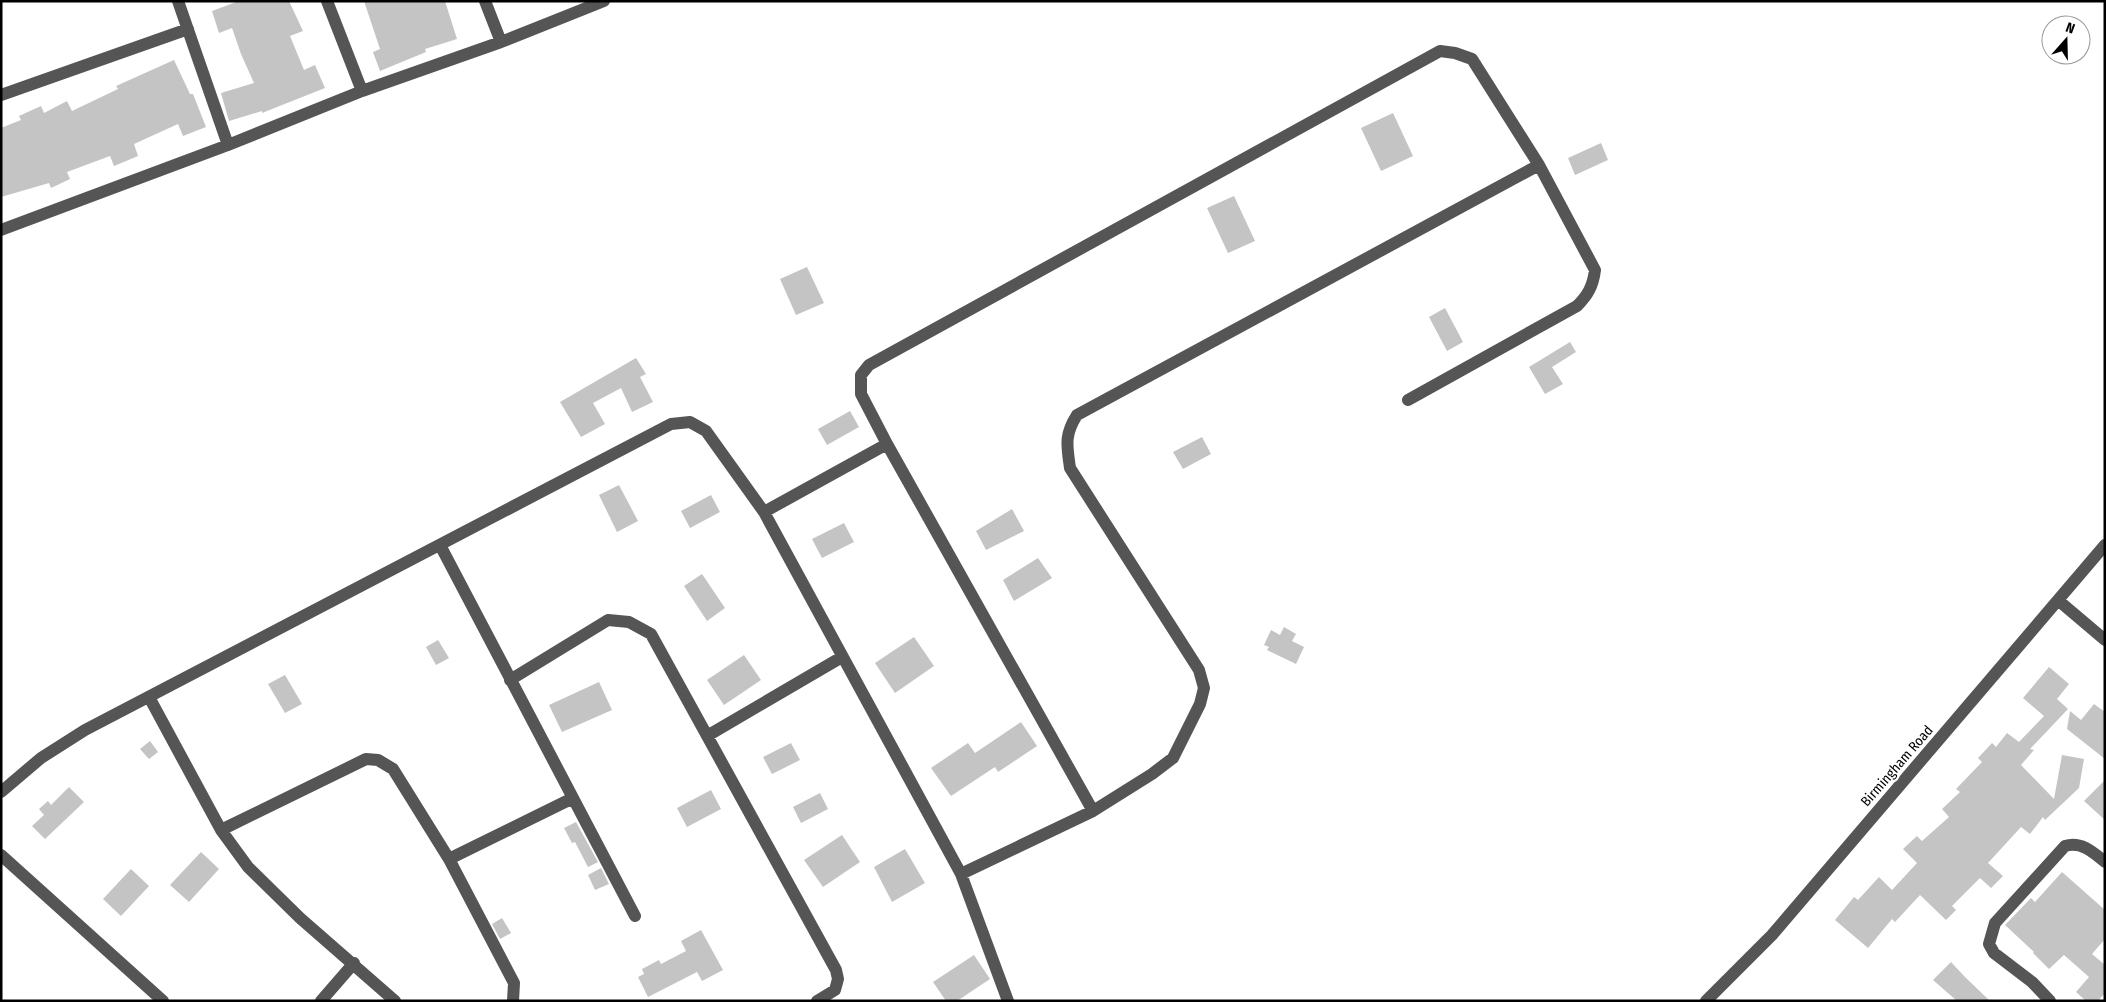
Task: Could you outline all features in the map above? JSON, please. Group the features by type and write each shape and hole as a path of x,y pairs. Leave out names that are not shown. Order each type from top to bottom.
{"street":[{"path":"178,1 228,145"},
{"path":"328,1 362,91"},
{"path":"485,1 501,42"},
{"path":"1,230 228,145 362,91 501,42 604,1"},
{"path":"1,95 188,29"},
{"path":"1093,811 887,444 861,394 861,375 870,365 1440,51 1455,53 1472,59 1539,164 1595,270 1593,284 1586,297 1576,306 1408,400"},
{"path":"961,874 1093,811 1152,774 1173,758 1200,704 1204,688 1200,670 1070,468 1067,443 1069,428 1077,415 1539,164"},
{"path":"1,792 41,758 85,730 671,424 690,422 706,431 764,512 961,874 1008,1001"},
{"path":"764,512 887,444"},
{"path":"440,545 635,916"},
{"name":"Birmingham Road","path":"1706,1001 1772,935 2105,545"},
{"path":"2058,601 2105,640"},
{"path":"510,680 608,620 629,622 650,634 836,970 838,979 834,990 816,1001"},
{"path":"707,736 842,657"},
{"path":"149,697 221,830 248,867 300,918 395,1001"},
{"path":"221,830 366,759 378,760 393,769 449,859 514,983 513,1001"},
{"path":"449,859 573,798"},
{"path":"2050,1001 2032,982 1994,952 1989,944 1995,923 2065,846 2071,844 2089,849 2105,862"},
{"path":"1,855 163,1001"},
{"path":"321,1001 354,964"}],"building":[{"path":"239,1 289,1 303,31 290,36 304,70 315,65 325,88 262,113 262,111 229,121 221,93 254,83 232,28 219,33 212,11"},
{"path":"364,1 445,1 457,39 425,49 426,52 380,71 373,52 380,49"},
{"path":"174,60 190,94 193,94 206,127 183,136 178,124 134,144 138,156 114,166 110,156 67,172 70,179 51,188 49,183 1,197 1,128 21,120 19,116 41,106 44,113 67,101 72,111 118,89 116,86"},
{"path":"1393,113 1413,156 1381,171 1361,128"},
{"path":"1601,143 1608,160 1575,175 1568,158"},
{"path":"1234,196 1255,241 1228,253 1207,208"},
{"path":"807,267 824,303 796,315 780,279"},
{"path":"1445,308 1463,342 1447,351 1429,317"},
{"path":"1570,342 1576,352 1552,367 1563,384 1545,394 1529,367"},
{"path":"636,358 646,374 640,377 653,402 632,412 621,388 593,403 605,424 581,437 560,402"},
{"path":"850,411 859,427 827,445 818,429"},
{"path":"1202,437 1211,454 1183,469 1173,452"},
{"path":"619,485 638,521 617,532 599,495"},
{"path":"711,495 720,512 690,528 681,511"},
{"path":"1012,509 1024,531 986,550 976,531"},
{"path":"844,523 854,542 822,558 812,539"},
{"path":"1038,558 1052,578 1014,601 1003,580"},
{"path":"702,574 725,608 707,621 684,586"},
{"path":"1284,627 1296,634 1292,641 1304,647 1296,664 1267,650 1269,647 1264,645 1271,630 1280,635"},
{"path":"914,637 934,666 895,693 875,663"},
{"path":"438,640 449,658 436,665 426,647"},
{"path":"744,655 761,680 724,705 707,680"},
{"path":"2049,667 2069,684 2057,699 2068,709 2030,749 2034,750 2021,765 2054,799 2062,755 2084,759 2079,788 2045,820 2043,817 2030,834 2021,827 1988,863 2003,876 1991,888 1980,878 1952,906 1956,910 1946,920 1920,895 1895,922 1892,919 1868,948 1835,920 1854,897 1858,900 1879,877 1892,890 1917,863 1903,849 1917,836 1922,841 1949,817 1942,809 1960,792 1956,789 1982,762 1978,758 1992,743 1996,747 2007,733 2019,742 2044,716 2023,698"},
{"path":"285,675 302,704 285,713 268,684"},
{"path":"599,682 612,710 562,732 549,705"},
{"path":"2094,704 2105,712 2105,759 2067,729 2070,711 2081,720"},
{"path":"1021,722 1037,746 998,772 995,767 951,796 931,768 968,743 975,753"},
{"path":"150,741 158,752 149,759 140,749"},
{"path":"791,743 800,760 772,774 763,757"},
{"path":"2105,780 2105,820 2084,801"},
{"path":"69,787 84,802 45,839 32,826 44,815 39,809 48,801 51,805"},
{"path":"711,790 721,809 687,827 677,808"},
{"path":"820,793 828,809 801,823 793,807"},
{"path":"576,822 598,862 588,867 575,842 572,843 564,828"},
{"path":"842,835 860,862 823,887 804,860"},
{"path":"905,849 925,883 892,902 874,867"},
{"path":"201,852 219,869 189,902 170,885"},
{"path":"601,868 609,884 595,890 588,875"},
{"path":"131,869 149,886 121,916 103,899"},
{"path":"2062,872 2105,910 2105,939 2092,954 2105,965 2105,993 2098,1001 2086,1001 2076,992 2089,977 2064,955 2049,969 2005,925 2031,898 2035,902"},
{"path":"502,918 511,933 500,939 492,924"},
{"path":"701,930 723,970 702,981 697,972 648,997 638,977 644,974 642,969 659,960 661,964 686,951 681,941"},
{"path":"974,955 990,979 957,1001 946,1001 933,982"},
{"path":"1951,962 1990,1001 1957,1001 1933,980"}]}
